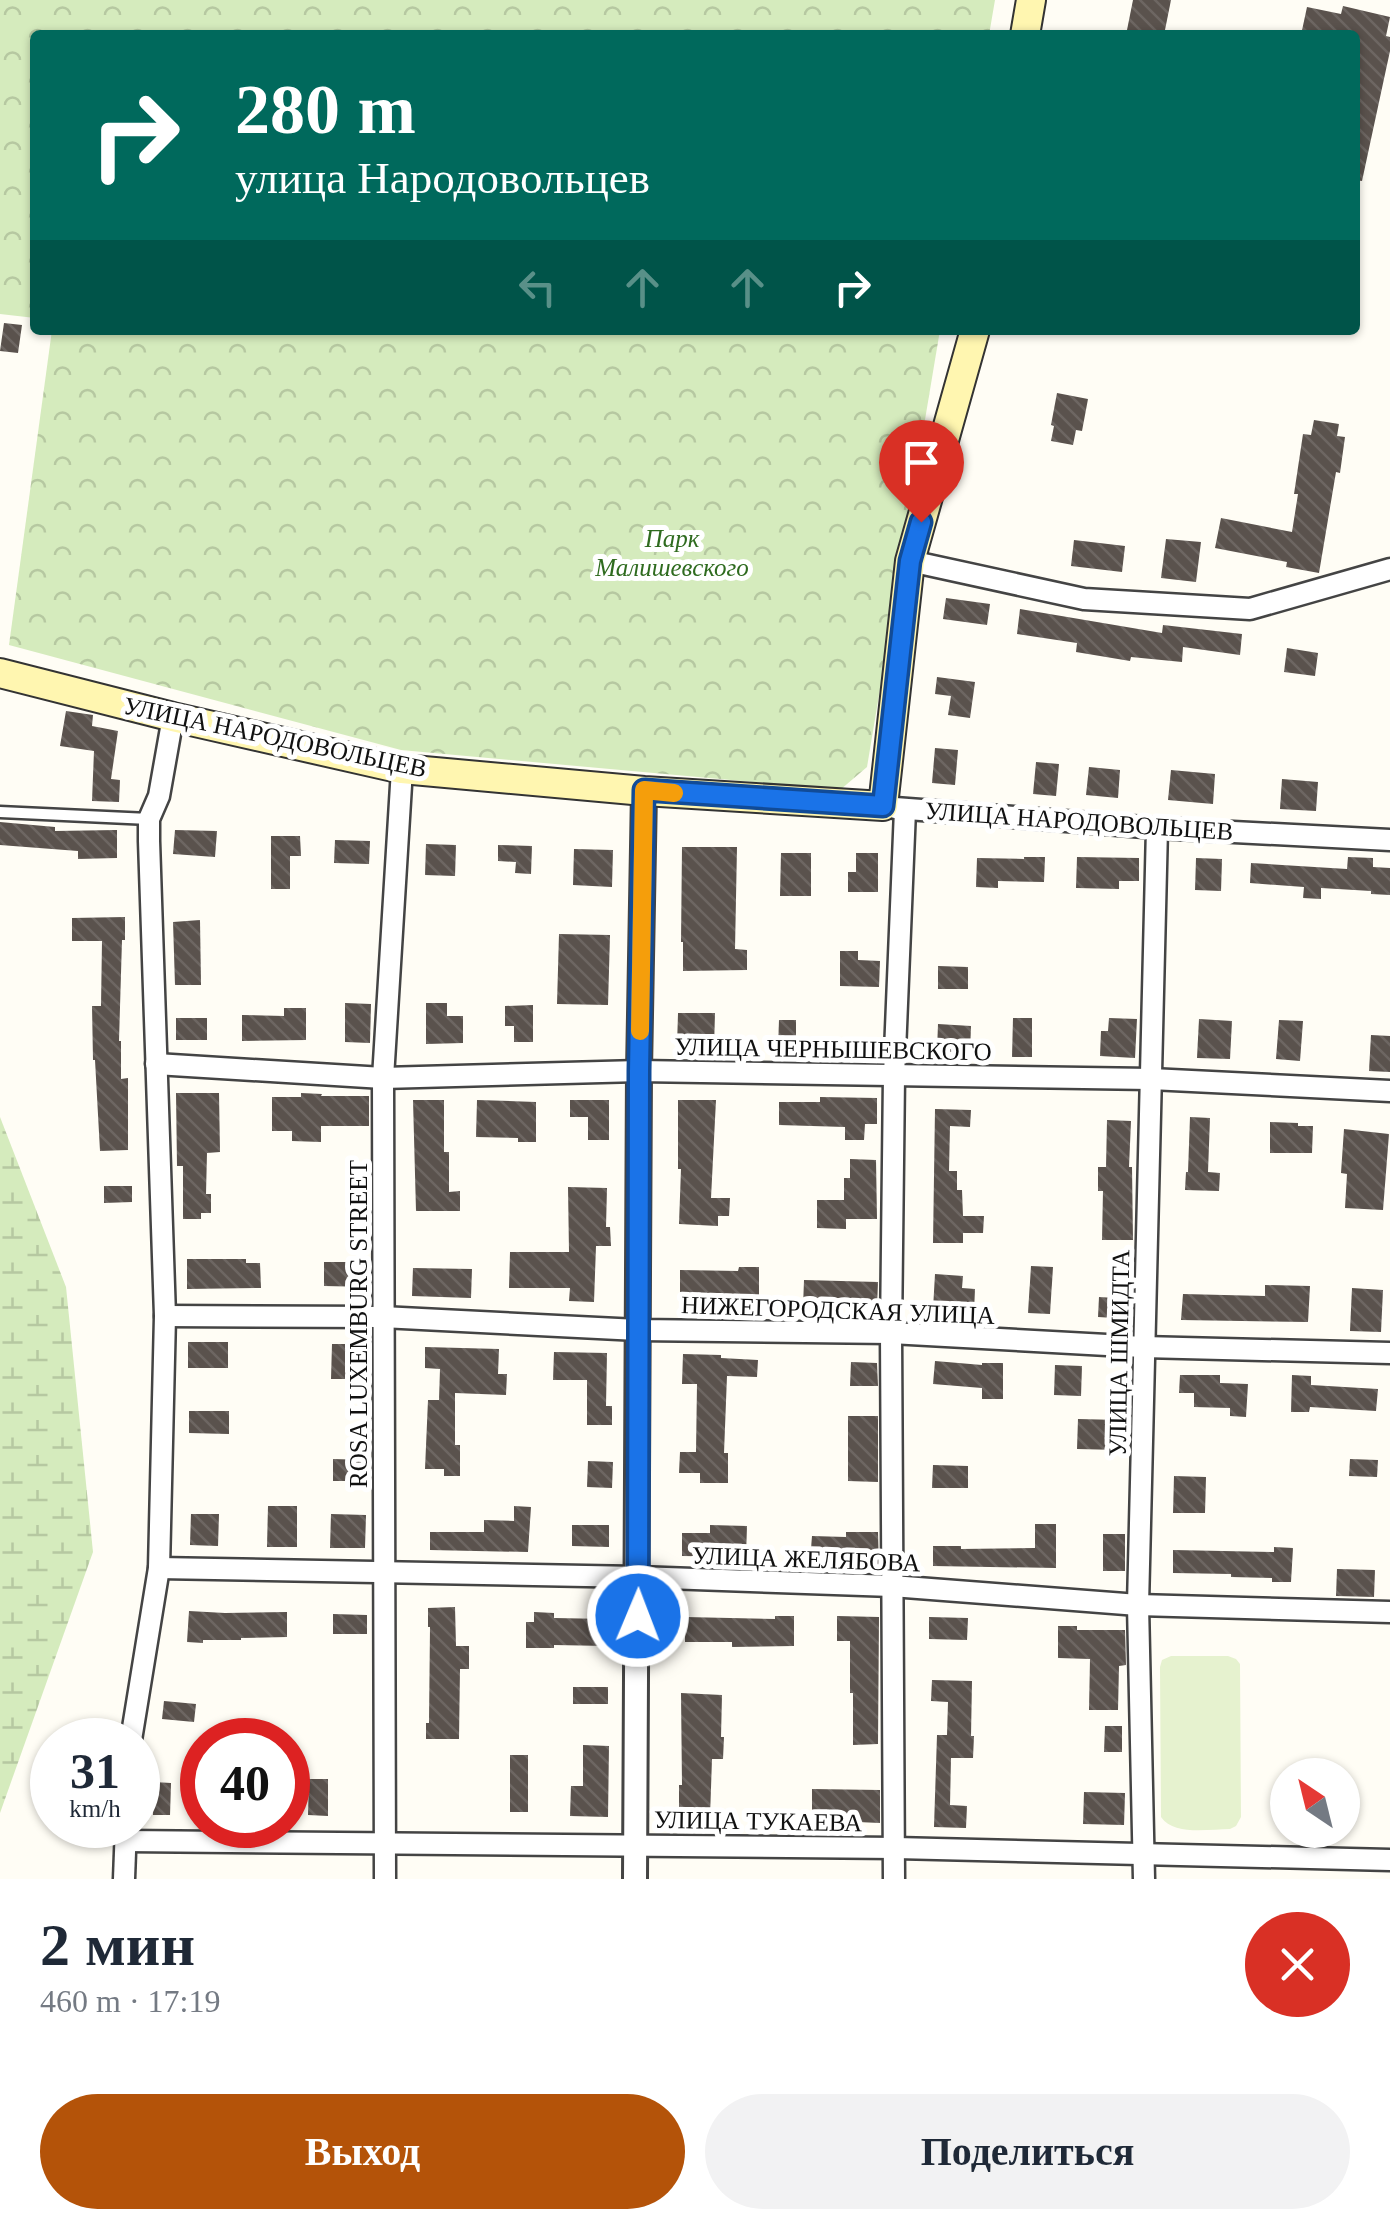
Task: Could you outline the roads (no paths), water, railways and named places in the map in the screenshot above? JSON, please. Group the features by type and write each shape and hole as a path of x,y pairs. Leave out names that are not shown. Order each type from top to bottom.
{"main road":[{"path":"1026,30 1031,0"},
{"path":"894,808 910,561 974,335"},
{"name":"УЛИЦА НАРОДОВОЛЬЦЕВ","path":"0,673 402,769 894,808"}],"street":[{"path":"910,561 1084,599 1250,608 1390,569"},
{"path":"134,1718 158,1568 164,1316 149,819 159,796 173,717"},
{"name":"ROSA LUXEMBURG STREET","path":"384,1879 383,1078 402,769"},
{"path":"635,1879 644,790"},
{"path":"894,808 894,1879"},
{"name":"УЛИЦА НАРОДОВОЛЬЦЕВ","path":"894,808 1157,828 1390,840"},
{"name":"УЛИЦА ШМИДТА","path":"1144,1879 1138,1604 1157,828"},
{"name":"УЛИЦА ЧЕРНЫШЕВСКОГО","path":"156,1064 383,1078 639,1071 1151,1079 1390,1091"},
{"name":"НИЖЕГОРОДСКАЯ УЛИЦА","path":"164,1316 382,1318 638,1330 891,1333 1143,1347 1390,1353"},
{"name":"УЛИЦА ЖЕЛЯБОВА","path":"158,1568 892,1586 1138,1604 1390,1612"},
{"name":"УЛИЦА ТУКАЕВА","path":"160,1834 384,1844 896,1848 1390,1860"},
{"path":"124,1879 125,1848"}],"lane":[{"path":"0,812 149,819"}],"park label":[{"name":"Парк Малишевского","path":"672,552"}]}
